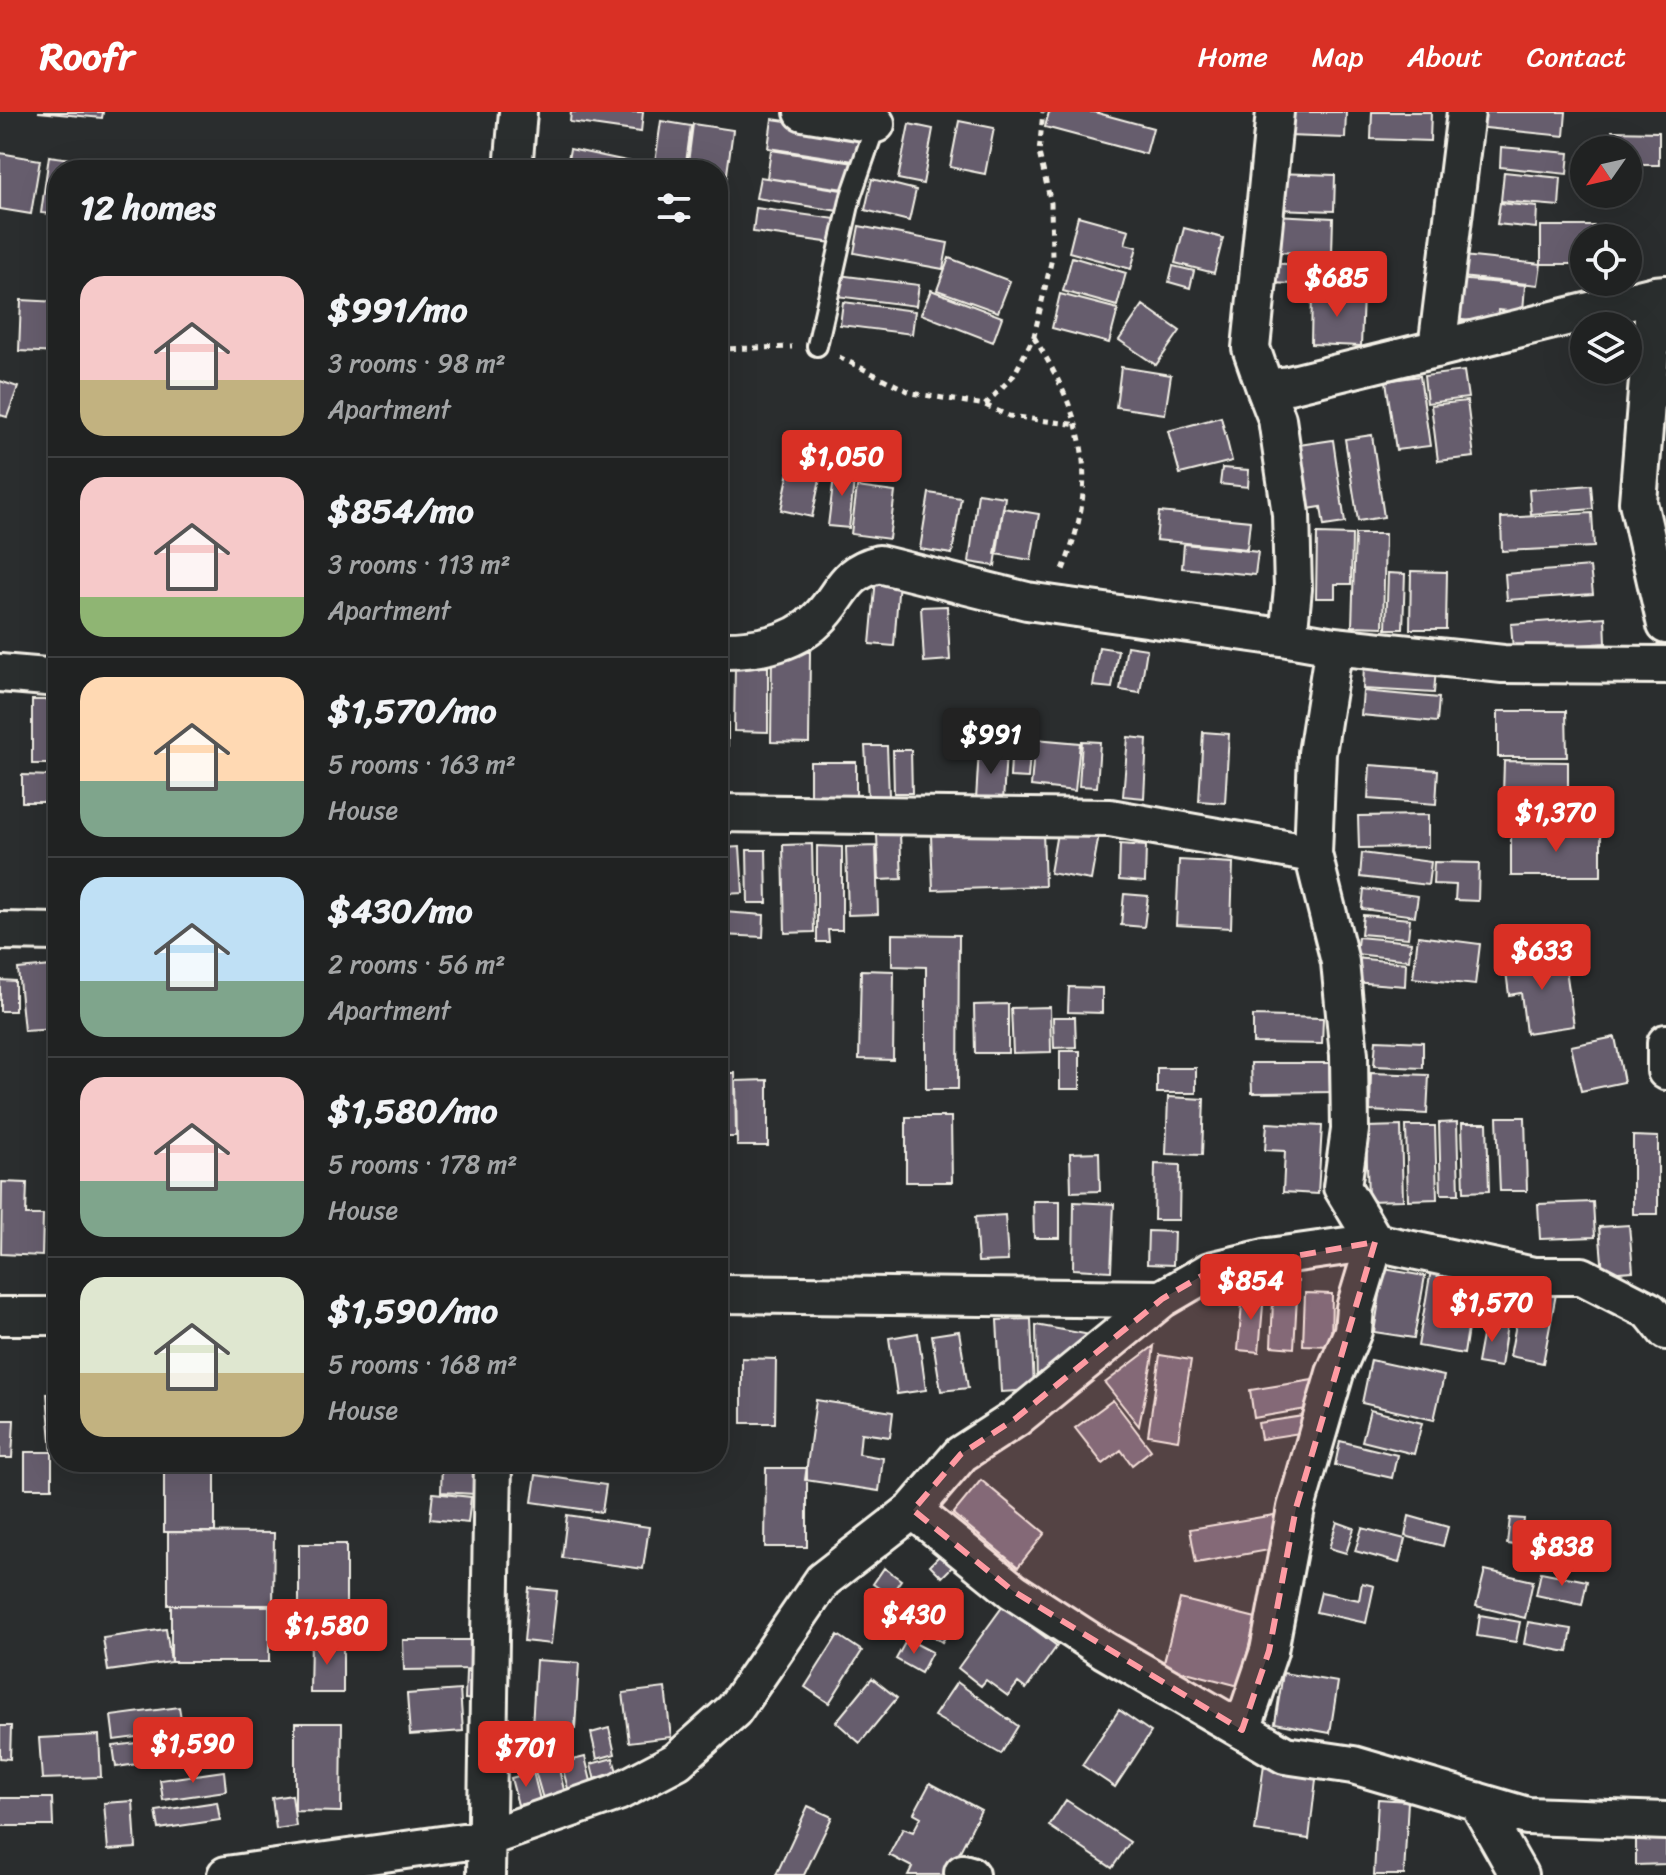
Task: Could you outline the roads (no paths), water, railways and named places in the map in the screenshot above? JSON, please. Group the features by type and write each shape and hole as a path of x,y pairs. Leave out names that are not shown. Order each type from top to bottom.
{"street":[{"path":"514,160 518,112"},
{"path":"803,112 876,124"},
{"path":"1275,112 1251,348 1277,419 1291,514 1293,589 1288,638"},
{"path":"1437,349 1466,112"},
{"path":"1265,388 1289,385 1660,295 1638,502 1666,625"},
{"path":"728,650 789,639 817,620 858,569 879,564 980,592 1334,646 1503,664 1666,665"},
{"path":"1242,1730 1269,1651 1296,1508 1335,1373 1353,1331 1355,1308 1375,1242 1342,1187 1350,1130 1349,1055 1340,962 1313,854 1317,753 1334,646"},
{"path":"0,673 48,677"},
{"path":"728,813 1110,818 1313,854"},
{"path":"0,931 48,932"},
{"path":"1666,1043 1666,1071"},
{"path":"226,1875 484,1839 618,1792 677,1761 734,1710 823,1580 913,1510 961,1454 1015,1419 1162,1299 1210,1271 1269,1257 1375,1242 1534,1276 1582,1276 1650,1311 1666,1331"},
{"path":"728,1294 1162,1299"},
{"path":"0,1316 48,1316"},
{"path":"486,1875 484,1839 493,1472"},
{"path":"913,1510 1013,1591 1104,1650 1285,1755 1353,1765 1527,1816 1666,1821"},
{"path":"1477,1801 1519,1875"}],"lane":[{"path":"817,346 851,196 876,124"}]}
